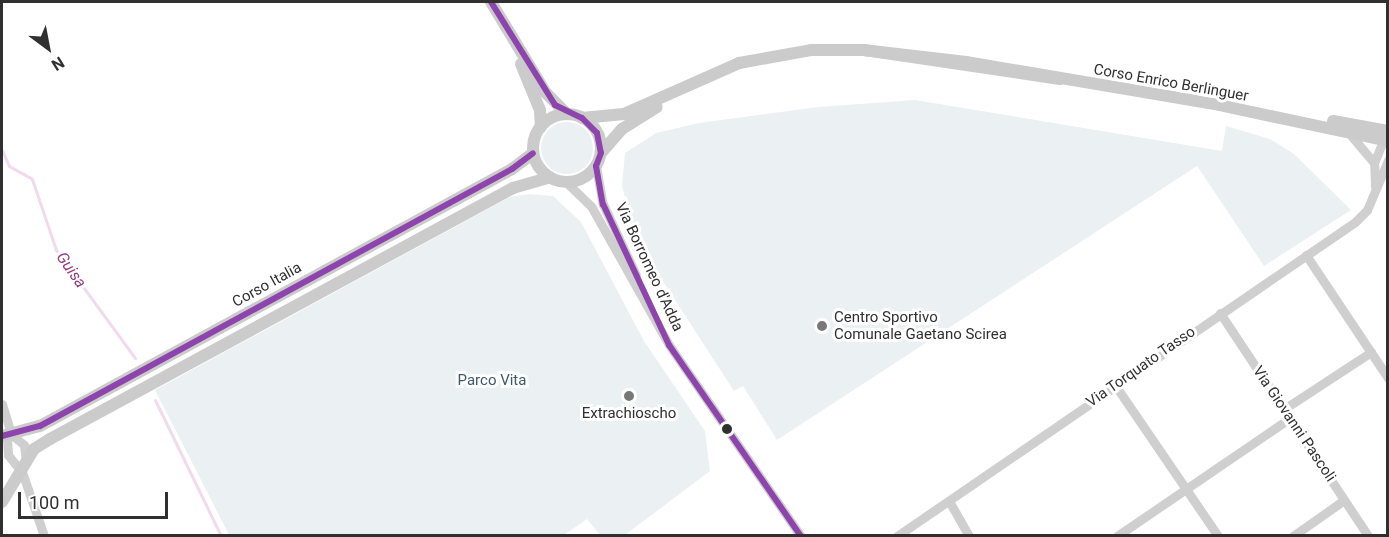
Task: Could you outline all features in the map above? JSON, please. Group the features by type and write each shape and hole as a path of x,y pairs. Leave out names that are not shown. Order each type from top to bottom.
{"street":[{"path":"490,2 546,93 567,114 582,118 597,133 599,159 585,177 567,183 548,178 533,153 541,127 534,93 490,2"},
{"name":"Corso Enrico Berlinguer","path":"582,118 624,114 716,71 763,58 811,50 863,50 931,56 1386,136"},
{"name":"Corso Enrico Berlinguer","path":"599,159 632,120 713,78 763,58"},
{"path":"541,127 567,114"},
{"name":"Corso Enrico Berlinguer","path":"1277,117 1349,133 1386,136"},
{"path":"1349,133 1374,163"},
{"path":"1375,191 1374,163 1386,136"},
{"name":"Corso Italia","path":"6,435 40,426 512,169 533,153"},
{"name":"Via Borromeo d'Adda","path":"599,159 603,204 669,345"},
{"name":"Via Torquato Tasso","path":"897,536 1363,215 1388,160"},
{"name":"Corso Italia","path":"24,468 34,449 244,331 513,188 548,178"},
{"name":"Via Borromeo d'Adda","path":"567,183 601,222 669,345 801,536"},
{"path":"1306,255 1388,378"},
{"name":"Via Giovanni Pascoli","path":"1220,313 1368,536"},
{"path":"1284,409 1371,352"},
{"path":"1115,385 1218,536"},
{"path":"2,404 8,455 24,468"},
{"path":"1117,536 1290,418"},
{"path":"6,435 24,445 24,468 44,536"},
{"path":"2,502 24,468"},
{"path":"1293,536 1344,500"},
{"path":"949,501 969,536"}],"green space":[{"name":"Centro Sportivo Comunale Gaetano Scirea","path":"915,100 1222,151 1226,126 1270,139 1294,154 1351,210 1264,266 1197,166 777,440 743,386 734,391 636,240 622,186 625,153 656,133 699,123 818,107"},
{"path":"562,122 572,122 581,126 589,134 593,148 589,162 581,170 572,174 562,174 553,170 545,162 541,153 541,143 545,134 553,126"},
{"name":"Parco Vita","path":"530,194 553,196 581,222 644,341 705,431 710,471 625,535 600,535 587,519 564,535 229,535 155,390 510,197"}],"waterway":[{"name":"Guisa","path":"2,150 9,166 32,179 56,250 135,358"},
{"name":"Guisa","path":"155,400 221,536"}],"transit line":[{"path":"491,2 555,105 582,118 597,133 601,153 596,166 603,204 669,345 801,536"},
{"path":"2,436 40,426 512,169 533,153"}],"place":[{"name":"Centro Sportivo Comunale Gaetano Scirea","path":"822,326"},
{"name":"Extrachioscho","path":"629,396"}]}
